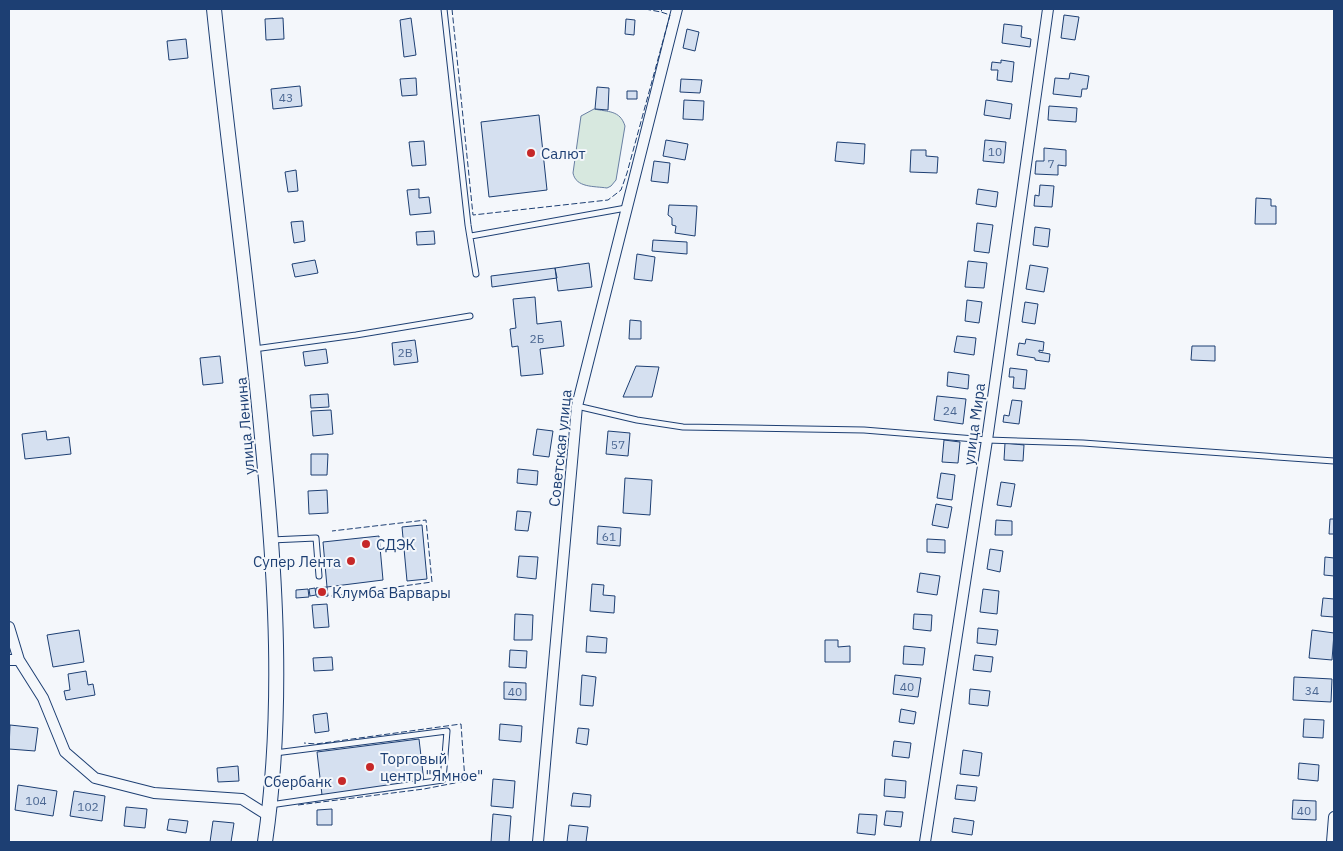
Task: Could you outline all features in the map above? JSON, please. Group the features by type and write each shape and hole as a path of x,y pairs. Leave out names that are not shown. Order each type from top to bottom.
{"street":[{"name":"улица Ленина","path":"214,9 254,349 271,540 276,637 276,728 265,842"},
{"name":"Советская улица","path":"538,842 577,406 677,9"},
{"name":"улица Мира","path":"925,842 987,440 1048,9"},
{"path":"9,627 14,660 43,698 65,752 95,778 154,793 242,799 269,811"},
{"path":"1332,842 1334,818"}],"lane":[{"path":"444,9 476,274"},
{"path":"471,236 627,208"},
{"path":"254,349 356,335 470,316"},
{"path":"577,406 637,420 683,427 864,430 987,440 1083,443 1334,461"},
{"path":"271,540 316,538 319,576"},
{"path":"269,811 442,780 447,731 275,753"}],"shaded area":[{"path":"594,109 617,114 625,126 616,180 607,188 582,184 575,178 573,173 581,116"}],"building":[{"path":"1064,15 1079,17 1075,40 1061,38"},
{"path":"283,18 284,39 266,40 265,19"},
{"path":"411,18 416,55 404,57 400,20"},
{"path":"626,19 635,20 634,35 625,34"},
{"path":"1004,24 1022,26 1021,37 1031,39 1030,47 1002,43"},
{"path":"687,29 699,32 695,51 683,48"},
{"path":"186,39 188,58 169,60 167,41"},
{"path":"1001,60 1014,62 1012,82 997,80 998,70 991,70 992,62 1001,63"},
{"path":"1070,73 1089,76 1087,89 1082,89 1081,97 1053,94 1055,78 1069,79"},
{"path":"416,78 417,95 402,96 400,79"},
{"path":"681,79 702,80 700,93 680,92"},
{"path":"300,86 302,106 273,109 271,89"},
{"path":"597,87 609,88 608,110 595,109"},
{"path":"627,91 637,91 637,99 627,99"},
{"path":"684,100 704,101 703,120 683,119"},
{"path":"986,100 1012,104 1010,119 984,115"},
{"path":"1049,106 1077,108 1076,122 1048,120"},
{"path":"539,115 547,190 489,197 481,122"},
{"path":"666,140 688,144 685,160 663,156"},
{"path":"985,140 1006,142 1004,163 983,161"},
{"path":"424,141 426,165 412,166 409,142"},
{"path":"837,142 865,144 864,164 835,161"},
{"path":"1044,148 1066,150 1066,166 1058,165 1058,175 1035,174 1036,161 1044,161"},
{"path":"911,150 926,150 926,156 938,157 937,173 910,172"},
{"path":"654,161 670,163 668,183 651,181"},
{"path":"296,170 298,191 288,192 285,172"},
{"path":"1040,185 1054,186 1052,207 1034,206 1035,195 1039,196"},
{"path":"419,189 419,198 429,197 431,213 410,215 407,190"},
{"path":"978,189 998,192 996,207 976,204"},
{"path":"1256,198 1271,199 1271,206 1276,206 1276,224 1255,224"},
{"path":"669,205 697,206 695,236 675,233 676,226 672,225 672,218 668,215"},
{"path":"303,221 305,241 294,243 291,222"},
{"path":"977,223 993,225 989,253 974,251"},
{"path":"1035,227 1050,229 1048,247 1033,245"},
{"path":"434,231 435,244 417,245 416,232"},
{"path":"653,240 687,242 687,254 652,251"},
{"path":"637,254 655,257 652,281 634,279"},
{"path":"315,260 318,273 295,277 292,264"},
{"path":"968,261 987,263 984,288 965,287"},
{"path":"589,263 592,287 558,291 555,268"},
{"path":"1030,265 1048,268 1044,292 1026,289"},
{"path":"555,268 557,278 492,287 491,276"},
{"path":"535,297 537,324 561,321 564,346 540,349 543,374 521,376 518,346 512,347 510,329 516,328 513,299"},
{"path":"967,300 982,302 979,323 965,321"},
{"path":"1025,302 1038,304 1035,324 1022,322"},
{"path":"630,320 641,321 641,339 629,339"},
{"path":"957,336 976,338 974,355 954,352"},
{"path":"1026,339 1044,342 1043,351 1039,350 1039,352 1050,354 1049,362 1017,355 1019,343 1025,344"},
{"path":"415,340 418,362 394,365 392,343"},
{"path":"1192,346 1215,346 1215,361 1191,360"},
{"path":"326,349 328,363 305,366 303,352"},
{"path":"220,356 223,383 203,385 200,358"},
{"path":"636,366 659,367 652,397 623,397"},
{"path":"1010,368 1027,370 1025,389 1013,388 1014,377 1009,377"},
{"path":"948,372 969,375 968,389 947,386"},
{"path":"328,394 329,407 311,408 310,395"},
{"path":"937,396 966,399 963,424 934,420"},
{"path":"1012,400 1022,401 1019,424 1003,422 1004,415 1009,416"},
{"path":"331,410 333,434 313,436 311,411"},
{"path":"537,429 553,431 549,457 533,455"},
{"path":"46,431 47,440 69,437 71,454 25,459 22,434"},
{"path":"608,431 630,433 628,456 606,454"},
{"path":"944,440 960,442 958,463 942,462"},
{"path":"1005,443 1024,445 1023,461 1004,460"},
{"path":"311,454 328,454 327,475 311,475"},
{"path":"518,469 538,471 537,485 517,483"},
{"path":"941,473 955,475 952,500 937,498"},
{"path":"625,478 652,480 650,515 623,513"},
{"path":"1001,482 1015,484 1011,507 997,505"},
{"path":"327,490 328,513 309,514 308,491"},
{"path":"936,504 952,507 948,528 932,525"},
{"path":"517,511 531,512 528,531 515,530"},
{"path":"1330,519 1334,519 1334,534 1329,534"},
{"path":"996,520 1012,521 1012,535 995,535"},
{"path":"422,525 427,579 407,581 402,527"},
{"path":"598,526 621,528 620,546 597,544"},
{"path":"379,536 383,580 327,587 323,542"},
{"path":"927,539 945,540 945,553 927,552"},
{"path":"990,549 1003,551 1000,572 987,569"},
{"path":"519,556 538,557 536,579 517,577"},
{"path":"1325,557 1334,558 1334,576 1324,575"},
{"path":"920,573 940,576 937,595 917,592"},
{"path":"592,584 604,585 603,595 615,596 614,613 590,611"},
{"name":"Клумба Варвары","path":"327,587 328,596 317,597 316,588"},
{"path":"315,588 316,595 310,596 309,589"},
{"path":"308,589 309,597 296,598 296,590"},
{"path":"983,589 999,591 997,614 980,612"},
{"path":"1323,598 1334,599 1334,617 1321,616"},
{"path":"327,604 329,627 314,628 312,605"},
{"path":"515,614 533,615 532,640 514,640"},
{"path":"914,614 932,615 931,631 913,629"},
{"path":"978,628 998,630 996,645 977,643"},
{"path":"79,630 84,662 53,667 47,635"},
{"path":"1312,630 1334,633 1332,660 1309,658"},
{"path":"587,636 607,638 606,653 586,652"},
{"path":"825,640 838,640 838,647 850,646 850,662 825,662"},
{"path":"904,646 925,648 923,665 903,664"},
{"path":"510,650 527,651 526,668 509,667"},
{"path":"975,655 993,657 991,672 973,670"},
{"path":"332,657 333,670 314,671 313,658"},
{"path":"86,671 88,685 93,684 95,695 66,700 64,691 70,690 68,674"},
{"path":"582,675 596,677 593,706 580,705"},
{"path":"895,675 921,678 918,697 893,694"},
{"path":"1294,677 1332,679 1331,702 1293,700"},
{"path":"504,682 526,683 526,700 504,699"},
{"path":"970,689 990,691 988,706 969,704"},
{"path":"901,709 916,712 914,724 899,722"},
{"path":"327,713 329,731 315,733 313,715"},
{"path":"1304,719 1324,720 1323,738 1303,737"},
{"path":"500,724 522,726 521,742 499,740"},
{"path":"10,725 38,728 35,751 9,749"},
{"path":"578,728 589,729 587,745 576,743"},
{"name":"Торговый центр \"Ямное\"","path":"419,739 424,782 322,795 317,752"},
{"path":"894,741 911,743 909,758 892,756"},
{"path":"963,750 982,753 979,776 960,774"},
{"path":"1299,763 1319,765 1318,781 1298,779"},
{"path":"238,766 239,781 218,782 217,768"},
{"path":"493,779 515,781 513,808 491,806"},
{"path":"885,779 906,781 905,798 884,796"},
{"path":"18,785 57,791 53,816 15,810"},
{"path":"957,785 977,787 975,801 955,799"},
{"path":"74,791 105,796 102,821 70,816"},
{"path":"573,793 591,795 590,807 571,806"},
{"path":"1293,800 1316,801 1316,820 1292,819"},
{"path":"126,807 147,809 145,828 124,826"},
{"path":"332,809 332,825 317,825 317,810"},
{"path":"886,811 903,812 901,827 884,825"},
{"path":"493,814 511,816 509,842 491,842"},
{"path":"859,814 877,815 875,835 857,833"},
{"path":"954,818 974,821 972,835 952,832"},
{"path":"169,819 188,821 186,833 167,830"},
{"path":"213,821 234,823 231,842 210,842"},
{"path":"569,825 588,827 586,842 567,842"}],"fence":[{"path":"452,9 473,215 608,200 621,190 670,15 661,12"},
{"path":"645,9 661,12 662,9"},
{"path":"331,596 432,582 426,520 332,531"},
{"path":"298,805 424,789 465,781 461,724 316,744 304,743"}],"place":[{"name":"Салют","path":"531,153"},
{"name":"СДЭК","path":"366,544"},
{"name":"Супер Лента","path":"351,561"},
{"name":"Клумба Варвары","path":"322,592"},
{"name":"Торговый центр \"Ямное\"","path":"370,767"},
{"name":"Сбербанк","path":"342,781"}]}
